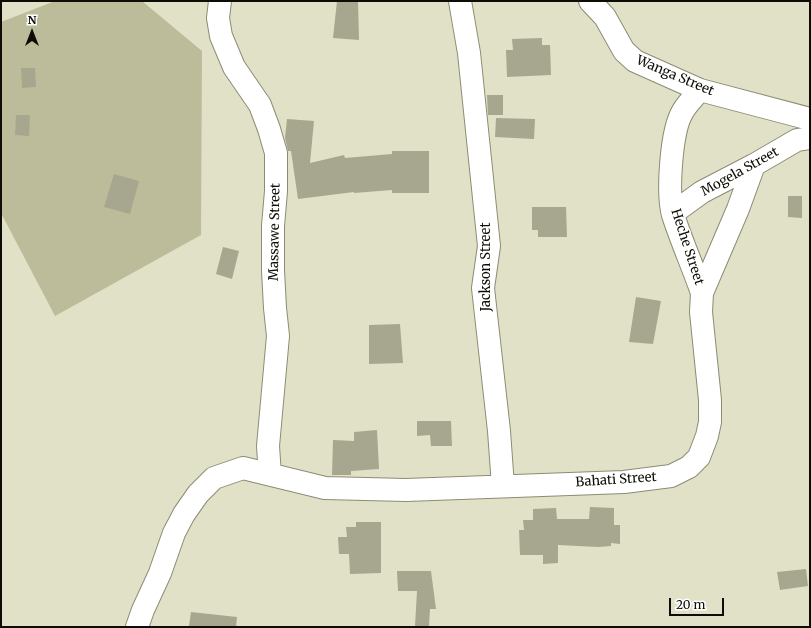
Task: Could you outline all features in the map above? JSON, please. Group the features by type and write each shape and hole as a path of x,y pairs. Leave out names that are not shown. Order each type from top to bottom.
{"street":[{"name":"Massawe Street","path":"220,1 218,18 221,36 234,67 260,105 276,153 273,271 278,336 268,446 270,475"},
{"name":"Jackson Street","path":"460,1 470,53 489,246 483,288 499,431 503,486"},
{"name":"Wanga Street","path":"590,1 605,18 624,52 635,61 700,90 810,119"},
{"name":"Heche Street","path":"700,90 682,112 675,134 671,183 673,213 702,293"},
{"name":"Mogela Street","path":"673,213 702,192 754,165 797,140 810,138"},
{"name":"Bahati Street","path":"137,627 160,572 174,533 184,514 198,494 214,478 243,468 325,488 406,490 624,482 671,476 689,467 699,457 707,436 710,422 710,400 701,312 702,293 738,209 754,165"}],"green space":[{"path":"55,1 142,1 202,51 201,235 55,316 1,213 1,22"}],"building":[{"path":"337,1 358,1 359,40 333,38"},
{"path":"542,38 542,45 550,45 551,75 507,77 506,50 513,50 512,39"},
{"path":"21,68 35,68 36,87 22,88"},
{"path":"487,95 503,95 503,115 488,115"},
{"path":"16,115 30,115 29,136 15,135"},
{"path":"496,118 535,119 534,139 495,137"},
{"path":"287,119 314,121 310,163 344,155 345,158 392,154 392,151 429,151 429,193 392,193 392,190 354,192 298,199 291,151 288,151 285,138"},
{"path":"114,174 139,181 130,214 104,207"},
{"path":"788,196 802,196 802,218 788,217"},
{"path":"532,207 566,207 567,237 538,237 538,230 532,230"},
{"path":"223,247 239,251 232,279 216,274"},
{"path":"636,297 661,301 653,344 629,342"},
{"path":"400,324 403,363 369,364 369,325"},
{"path":"417,421 451,421 452,446 431,446 430,435 417,436"},
{"path":"377,430 379,469 351,471 351,475 332,475 333,440 354,441 354,432"},
{"path":"590,507 614,508 614,525 620,525 620,544 611,543 611,546 598,547 558,545 558,563 543,564 543,555 520,555 519,530 524,530 523,520 533,520 533,509 556,508 557,519 589,519"},
{"path":"356,522 381,522 381,573 350,574 349,554 339,554 338,537 347,537 346,527 356,527"},
{"path":"806,569 808,586 780,590 777,572"},
{"path":"397,571 431,571 436,609 430,609 429,626 415,626 417,591 398,591"},
{"path":"191,612 237,617 236,627 189,626"}]}
